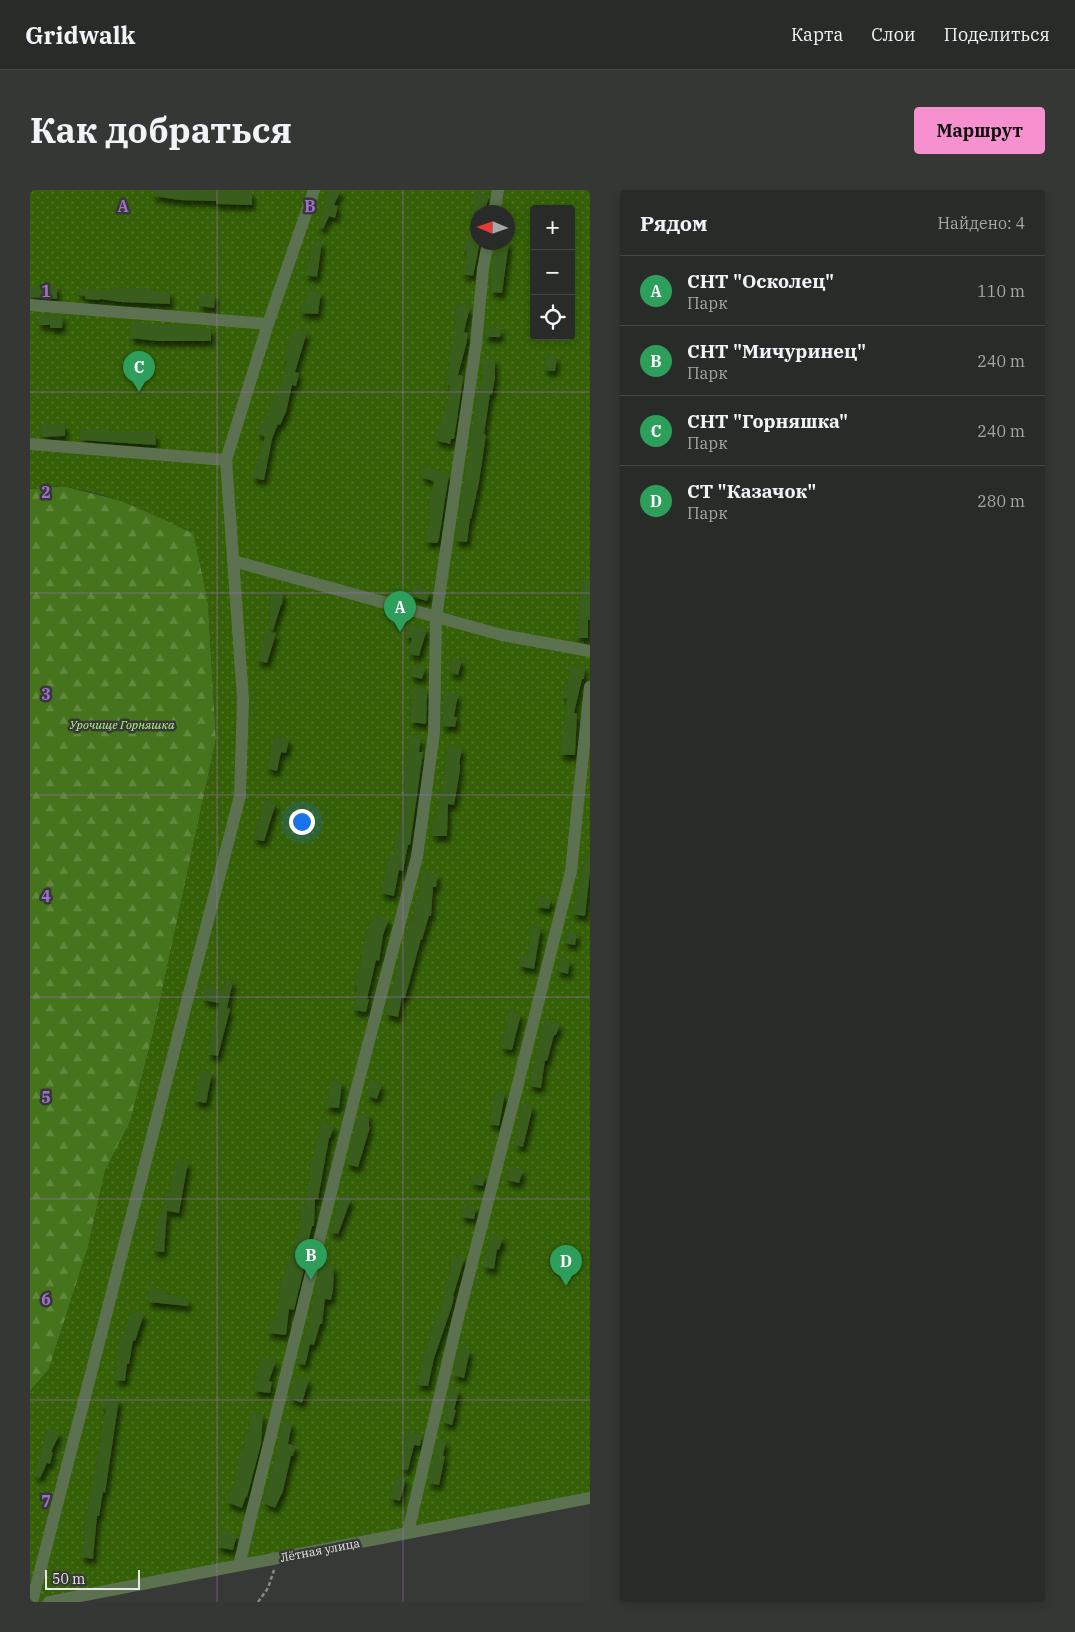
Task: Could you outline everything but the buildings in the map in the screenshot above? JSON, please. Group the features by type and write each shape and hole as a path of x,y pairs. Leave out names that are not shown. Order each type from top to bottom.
{"street":[{"path":"32,1602 240,796 243,699 226,460 268,324 314,190"},
{"path":"495,205 498,190"},
{"path":"239,1565 356,1090 417,857 434,733 436,618 474,354 487,250"},
{"path":"30,305 268,324"},
{"path":"30,444 226,460"},
{"path":"233,561 502,635 590,651"},
{"path":"408,1532 458,1318 571,871 590,686"},
{"name":"Лётная улица","path":"49,1602 590,1498"}],"path":[{"path":"258,1602 268,1588 278,1558"}],"green space":[{"path":"30,190 590,190 590,1498 58,1602 30,1602 30,1391 49,1369 88,1247 105,1171 130,1122 152,1038 216,739 208,603 194,534 147,511 115,499 81,490 52,486 30,489"},
{"name":"Урочище Горняшка","path":"63,486 122,501 194,534 208,603 216,739 152,1038 130,1122 105,1171 88,1247 49,1369 30,1391 30,489"}],"place":[{"name":"СНТ \"Горняшка\"","path":"139,392"},
{"name":"СНТ \"Осколец\"","path":"400,632"},
{"name":"СНТ \"Мичуринец\"","path":"311,1280"},
{"name":"СТ \"Казачок\"","path":"566,1286"}]}
